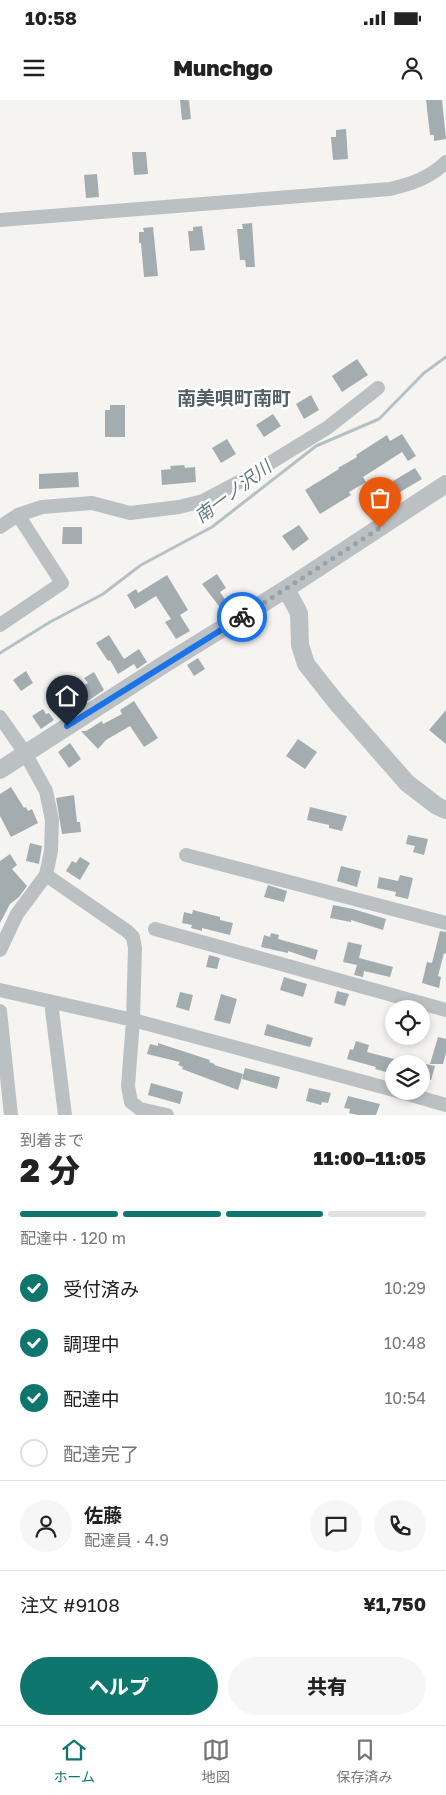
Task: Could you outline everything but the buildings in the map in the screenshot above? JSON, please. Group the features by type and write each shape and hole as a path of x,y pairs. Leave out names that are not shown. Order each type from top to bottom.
{"street":[{"path":"0,220 390,189 414,184 436,172 446,162"},
{"path":"0,527 18,515 42,506 92,503 130,513 179,507 203,500 239,482 327,428 378,388"},
{"path":"0,770 286,589 446,484"},
{"path":"0,625 62,583 18,515"},
{"path":"286,589 299,613 300,645 306,664 336,702 407,783 446,810"},
{"path":"0,717 25,753 46,791 52,820 46,875 16,914 0,950"},
{"path":"186,855 446,923"},
{"path":"46,875 128,931 133,938 135,948 133,1020 128,1086 131,1102 140,1109 167,1115"},
{"path":"155,929 446,1010"},
{"path":"0,990 133,1020 385,1088"},
{"path":"51,1002 65,1115"},
{"path":"0,1011 11,1115"},
{"path":"429,1100 444,1104"}],"waterway":[{"name":"南一ノ沢川","path":"0,653 50,622 103,594 141,565 212,527 316,446 379,419 424,373 446,357"}],"way so far":[{"path":"242,617 380,528"}],"district":[{"name":"南美唄町南町","path":"234,398"}],"route":[{"path":"67,726 242,617"}]}
